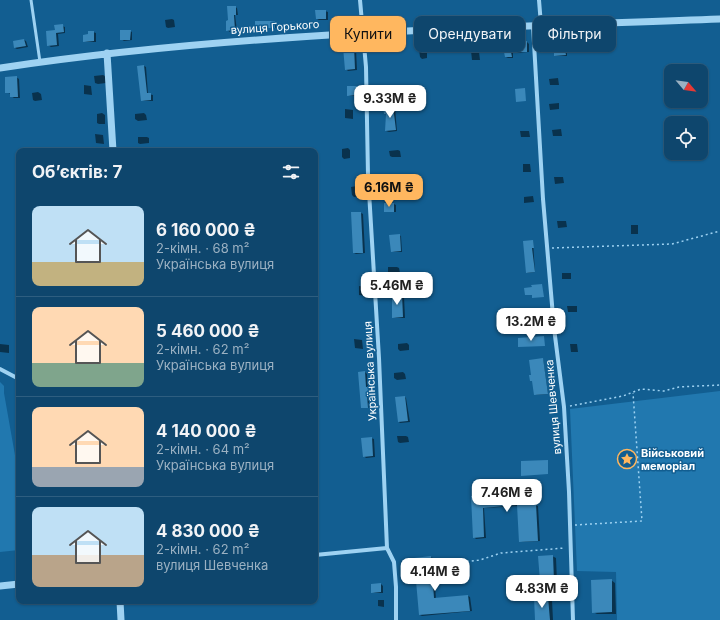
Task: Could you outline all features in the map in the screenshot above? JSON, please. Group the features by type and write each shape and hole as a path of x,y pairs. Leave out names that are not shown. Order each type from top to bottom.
{"street":[{"name":"Українська вулиця","path":"360,0 362,16"},
{"path":"539,0 540,16"},
{"name":"вулиця Горького","path":"616,22 720,19"},
{"name":"вулиця Горького","path":"406,30 533,26"},
{"name":"вулиця Горького","path":"0,68 107,53 233,41 330,34"},
{"name":"Українська вулиця","path":"365,52 368,175 379,358 387,548 394,562 396,620"},
{"name":"вулиця Шевченка","path":"535,52 547,248 554,328 564,407 573,620"},
{"path":"107,53 113,148"},
{"path":"0,369 16,377"},
{"path":"318,555 387,548"},
{"path":"0,586 16,584"},
{"path":"120,604 121,620"}],"lane":[{"path":"31,0 40,62"}],"path":[{"path":"547,248 672,244 720,231"},
{"path":"564,407 623,396 641,390 664,391 680,387 710,387 720,385"},
{"path":"570,525 642,521 633,393"},
{"path":"437,565 480,560 501,553 571,548"}],"shaded area":[{"path":"0,382 4,386 16,461 16,550 0,552"},
{"path":"720,391 720,620 617,620 616,572 577,571 570,409"}],"building":[{"path":"227,6 236,6 236,15 234,15 235,30 226,31 226,21 228,20"},
{"path":"315,10 326,10 326,19 316,19"},
{"path":"255,21 275,21 275,28 255,28"},
{"path":"63,24 64,32 56,33 57,45 47,46 46,31 55,30 54,25"},
{"path":"120,30 131,30 130,40 120,40"},
{"path":"88,31 94,31 94,41 83,42 83,35 88,34"},
{"path":"24,39 26,46 14,48 13,41"},
{"path":"525,41 527,41 527,52 525,52"},
{"path":"343,52 354,52 355,69 345,70"},
{"path":"504,52 511,52 512,57 505,57"},
{"path":"554,52 565,52 566,55 554,56"},
{"path":"144,65 147,93 151,93 151,100 141,101 137,66"},
{"path":"17,76 18,97 10,97 10,93 5,93 5,77"},
{"path":"347,86 357,86 357,95 347,96"},
{"path":"525,88 526,101 516,102 515,89"},
{"path":"393,106 396,130 385,131 386,114 384,114 383,107"},
{"path":"384,203 394,203 394,212 384,212"},
{"path":"351,212 361,212 363,253 353,253"},
{"path":"400,234 401,251 391,252 389,235"},
{"path":"533,240 534,248 532,248 535,272 526,273 523,241"},
{"path":"542,284 544,297 532,298 532,295 525,295 524,288 532,287 531,285"},
{"path":"392,294 402,294 403,317 392,318"},
{"path":"544,336 545,346 518,347 518,338"},
{"path":"543,358 548,394 534,395 532,381 530,381 529,375 531,375 529,360"},
{"path":"365,371 366,387 370,386 371,393 367,394 368,408 361,408 358,372"},
{"path":"405,396 408,421 398,422 395,397"},
{"path":"372,437 373,456 363,457 361,438"},
{"path":"548,460 548,474 521,476 521,461"},
{"path":"531,492 532,504 536,504 538,541 519,542 517,505 483,508 484,537 473,538 471,496"},
{"path":"553,555 554,581 540,581 538,556"},
{"path":"431,556 434,598 468,595 470,611 419,615 414,558"},
{"path":"612,579 612,612 592,613 591,580"},
{"path":"381,583 381,592 371,593 371,584"},
{"path":"534,597 548,597 550,620 535,620"}],"place":[{"name":"Військовий меморіал","path":"627,459"}]}
